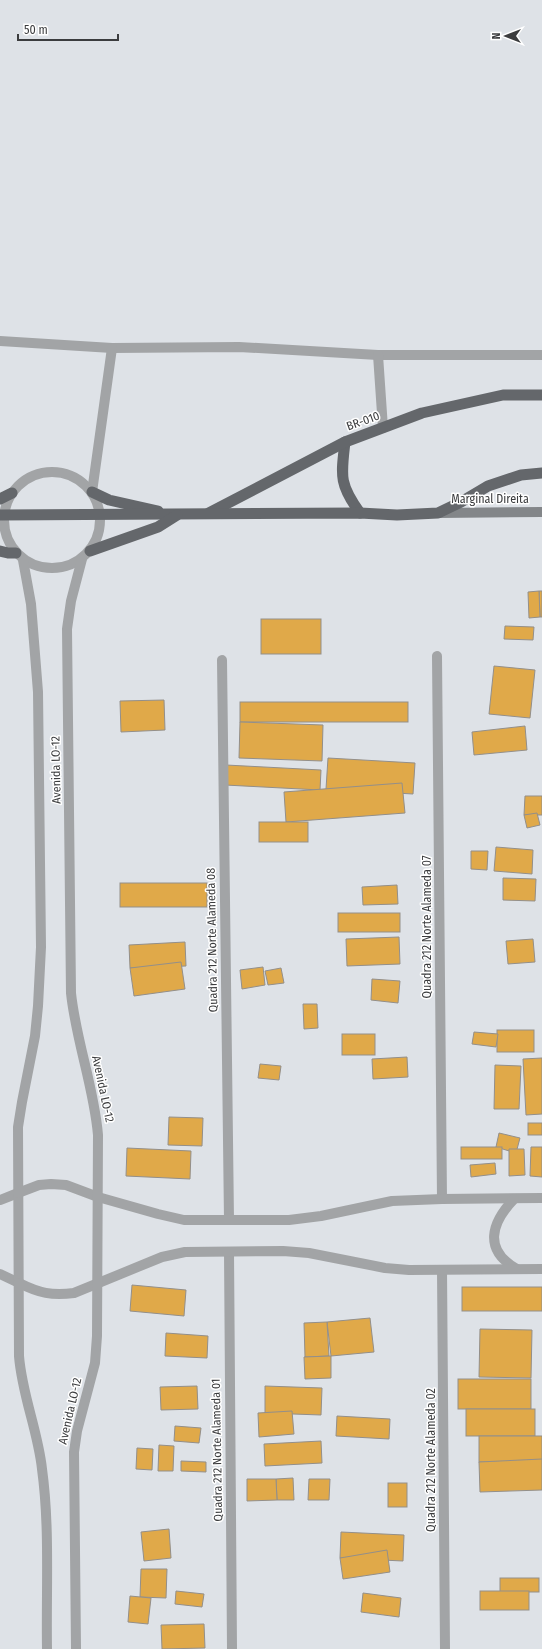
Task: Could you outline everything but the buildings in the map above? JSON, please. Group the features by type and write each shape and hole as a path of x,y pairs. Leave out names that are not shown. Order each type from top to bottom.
{"highway":[{"name":"BR-010","path":"206,514 345,442 422,413 503,395 542,395"},
{"path":"345,442 342,474 344,487 350,500 360,513"},
{"path":"2,515 397,514 438,512 461,502 488,486 521,475 542,473"},
{"path":"92,492 110,500 151,508 171,514"},
{"path":"0,499 12,493"},
{"path":"86,555 158,527 171,514"},
{"path":"0,551 20,556"}],"main road":[{"name":"Marginal Direita","path":"438,512 542,512"}],"street":[{"path":"0,341 112,348 239,347 378,354 542,354"},
{"path":"100,515 92,492 112,348"},
{"path":"378,354 383,428"},
{"path":"2,515 12,493 20,484 30,477 44,472 60,472 75,477 92,492"},
{"name":"Avenida LO-12","path":"2,515 8,542 20,556 31,604 38,692 41,948 35,1036 18,1126 19,1356 42,1464 45,1496 47,1649"},
{"name":"Avenida LO-12","path":"76,1649 74,1452 77,1431 95,1363 98,1283 98,1135 96,1112 76,1027 71,993 67,629 71,601 86,555 98,534 100,515"},
{"path":"20,556 37,567 52,569 68,566 86,555"},
{"name":"Quadra 212 Norte Alameda 07","path":"437,656 442,1199"},
{"name":"Quadra 212 Norte Alameda 08","path":"222,660 229,1220"},
{"path":"0,1200 39,1185 66,1185 98,1196 184,1220 289,1220 321,1216 392,1201 542,1198"},
{"path":"514,1199 502,1212 495,1229 494,1239 496,1249 500,1256 506,1263 517,1268"},
{"path":"0,1274 41,1293 62,1295 83,1290 162,1257 185,1252 283,1251 309,1253 386,1268 409,1270 542,1269"},
{"name":"Quadra 212 Norte Alameda 01","path":"229,1252 232,1649"},
{"name":"Quadra 212 Norte Alameda 02","path":"442,1270 445,1649"}]}
